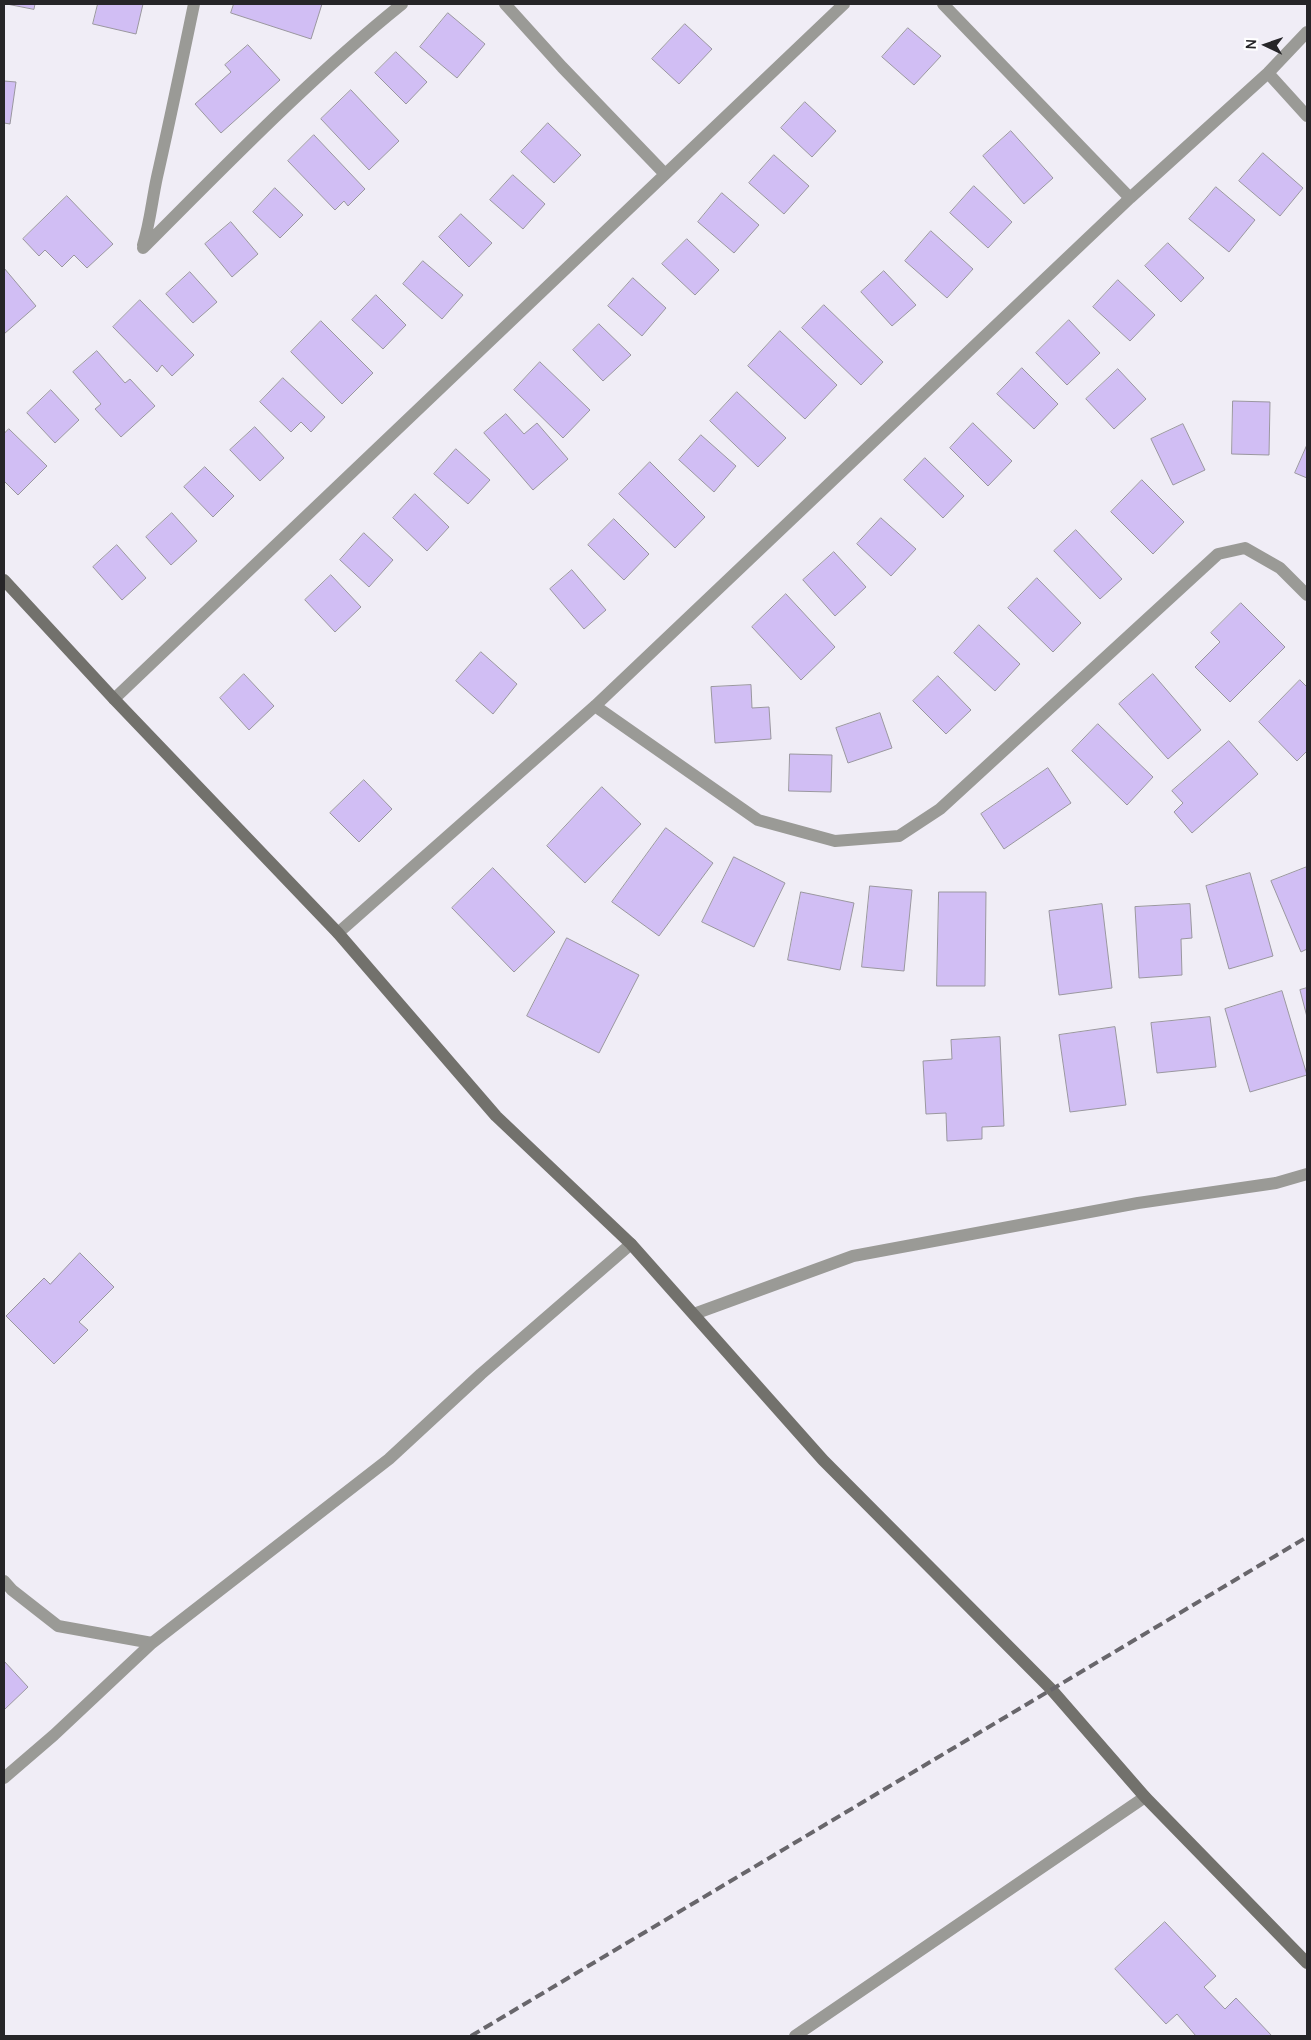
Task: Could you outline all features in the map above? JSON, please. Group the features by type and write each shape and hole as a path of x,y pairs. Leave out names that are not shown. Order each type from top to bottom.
{"street":[{"path":"194,4 143,248 244,147 364,34 402,4"},
{"path":"505,4 562,68 664,173"},
{"path":"114,699 664,173 844,4"},
{"path":"943,4 1130,198"},
{"path":"338,933 595,706 1130,198 1268,73 1307,32"},
{"path":"1268,73 1307,116"},
{"path":"595,706 758,820 835,841 899,836 940,809 1218,554 1245,548 1280,568 1307,595"},
{"path":"4,580 114,699 338,933 496,1116 631,1244 823,1460 1051,1689 1146,1797 1307,1963"},
{"path":"694,1314 853,1256 1138,1203 1276,1183 1307,1174"},
{"path":"4,1778 54,1735 152,1643 389,1459 481,1374 631,1244"},
{"path":"4,1581 12,1590 58,1626 152,1643"},
{"path":"795,2036 1146,1797"}],"building":[{"path":"7,4 35,4 34,9"},
{"path":"98,4 143,4 136,34 93,24"},
{"path":"234,4 322,4 311,39 231,13"},
{"path":"448,13 485,44 457,78 420,47"},
{"path":"685,24 712,49 679,84 652,59"},
{"path":"908,28 941,56 914,85 882,57"},
{"path":"248,45 280,80 221,133 195,104 231,72 225,65"},
{"path":"396,52 427,82 406,104 375,73"},
{"path":"4,81 16,82 10,124 4,123"},
{"path":"351,90 399,141 369,170 321,119"},
{"path":"805,102 836,131 812,157 781,128"},
{"path":"548,123 581,155 554,183 521,152"},
{"path":"1011,131 1053,178 1024,204 983,156"},
{"path":"314,135 365,189 348,206 344,201 335,210 288,161"},
{"path":"1263,153 1303,188 1280,216 1239,181"},
{"path":"774,155 809,186 784,214 749,183"},
{"path":"513,175 545,204 523,229 490,200"},
{"path":"974,186 1012,222 988,248 950,213"},
{"path":"1216,187 1255,220 1229,252 1189,219"},
{"path":"275,188 303,215 280,238 253,212"},
{"path":"722,193 759,225 734,253 698,222"},
{"path":"67,196 113,244 87,268 74,255 62,267 45,250 39,256 23,239"},
{"path":"461,214 492,243 469,267 439,237"},
{"path":"231,222 258,254 232,277 205,244"},
{"path":"931,231 973,269 947,298 905,261"},
{"path":"687,239 719,270 695,295 662,264"},
{"path":"1168,243 1204,278 1181,302 1145,266"},
{"path":"423,261 463,295 442,319 403,284"},
{"path":"4,268 36,306 4,334"},
{"path":"884,271 916,305 892,326 861,292"},
{"path":"190,272 217,302 193,323 166,294"},
{"path":"633,278 666,308 642,336 608,306"},
{"path":"1118,280 1155,315 1130,341 1093,307"},
{"path":"376,295 406,325 383,349 352,320"},
{"path":"140,300 194,355 172,376 162,365 157,372 113,327"},
{"path":"824,305 883,362 861,385 802,328"},
{"path":"1069,320 1100,353 1067,385 1036,353"},
{"path":"321,321 373,373 342,404 291,352"},
{"path":"599,324 631,355 603,381 573,350"},
{"path":"780,331 837,385 805,419 748,366"},
{"path":"97,351 125,383 130,379 155,406 121,437 95,409 101,404 73,372"},
{"path":"540,362 590,410 563,438 514,390"},
{"path":"1022,368 1058,404 1034,429 997,394"},
{"path":"1118,369 1146,399 1114,429 1086,399"},
{"path":"283,378 325,417 311,432 301,422 291,432 260,402"},
{"path":"51,390 79,420 55,443 27,413"},
{"path":"737,392 786,438 758,467 710,421"},
{"path":"1233,401 1270,402 1269,455 1232,454"},
{"path":"506,414 524,434 537,423 568,459 533,490 484,433"},
{"path":"973,423 1012,461 988,486 950,448"},
{"path":"1183,424 1205,470 1173,485 1151,439"},
{"path":"255,427 284,458 260,481 230,450"},
{"path":"9,429 47,466 18,495 4,481 4,434"},
{"path":"701,435 736,466 714,492 679,460"},
{"path":"1307,445 1307,478 1295,473"},
{"path":"456,449 490,480 468,504 434,474"},
{"path":"925,458 964,496 943,518 904,480"},
{"path":"650,462 705,517 675,548 619,494"},
{"path":"205,467 234,496 213,517 184,487"},
{"path":"1142,480 1184,522 1153,554 1111,512"},
{"path":"415,494 449,527 427,551 393,518"},
{"path":"172,513 197,541 171,565 146,537"},
{"path":"881,518 916,549 891,576 857,544"},
{"path":"614,519 649,554 624,580 588,545"},
{"path":"1076,530 1122,579 1100,599 1054,551"},
{"path":"364,533 393,560 369,587 340,560"},
{"path":"117,545 146,578 122,600 93,567"},
{"path":"834,552 866,587 835,616 803,580"},
{"path":"572,570 606,610 584,629 550,589"},
{"path":"331,575 361,607 335,632 305,600"},
{"path":"1037,578 1081,623 1053,652 1008,608"},
{"path":"786,594 835,647 801,680 752,627"},
{"path":"1241,603 1285,647 1230,702 1195,667 1220,642 1211,633"},
{"path":"979,625 1020,664 995,691 954,653"},
{"path":"481,652 517,684 493,714 456,681"},
{"path":"244,674 274,706 249,730 220,698"},
{"path":"1153,674 1201,730 1168,759 1119,704"},
{"path":"938,676 971,710 946,734 913,701"},
{"path":"1300,680 1307,687 1307,751 1297,761 1259,722"},
{"path":"751,685 752,708 769,707 771,739 715,743 711,687"},
{"path":"880,713 892,748 848,763 836,728"},
{"path":"1098,724 1153,777 1127,805 1072,751"},
{"path":"1229,741 1258,774 1192,833 1174,812 1183,803 1172,791"},
{"path":"790,754 832,755 831,792 789,791"},
{"path":"1048,768 1071,803 1004,849 981,814"},
{"path":"364,780 392,809 359,842 330,813"},
{"path":"602,787 641,824 585,883 547,846"},
{"path":"666,828 713,863 659,936 612,902"},
{"path":"734,857 785,883 754,947 702,922"},
{"path":"1307,867 1307,949 1301,952 1271,881"},
{"path":"493,868 555,932 514,972 452,908"},
{"path":"1250,873 1273,956 1229,969 1206,886"},
{"path":"870,886 912,890 904,971 862,967"},
{"path":"801,892 854,903 840,970 788,960"},
{"path":"939,892 986,892 985,986 937,986"},
{"path":"1102,904 1112,988 1059,995 1049,911"},
{"path":"1190,904 1192,938 1181,939 1182,975 1139,978 1135,907"},
{"path":"567,938 639,975 599,1053 527,1016"},
{"path":"1307,988 1307,1017 1300,990"},
{"path":"1282,991 1307,1075 1250,1092 1225,1009"},
{"path":"1210,1017 1216,1067 1157,1073 1151,1023"},
{"path":"1115,1027 1126,1105 1070,1112 1059,1035"},
{"path":"1000,1037 1004,1126 982,1127 982,1139 947,1141 946,1113 926,1114 923,1061 952,1059 951,1040"},
{"path":"80,1253 114,1287 79,1322 88,1330 54,1364 6,1316 44,1278 50,1284"},
{"path":"4,1661 28,1687 4,1710"},
{"path":"1165,1922 1216,1976 1204,1987 1225,2009 1236,1998 1272,2036 1196,2036 1177,2014 1166,2024 1115,1969"}],"railway":[{"path":"471,2036 1307,1537"}]}
